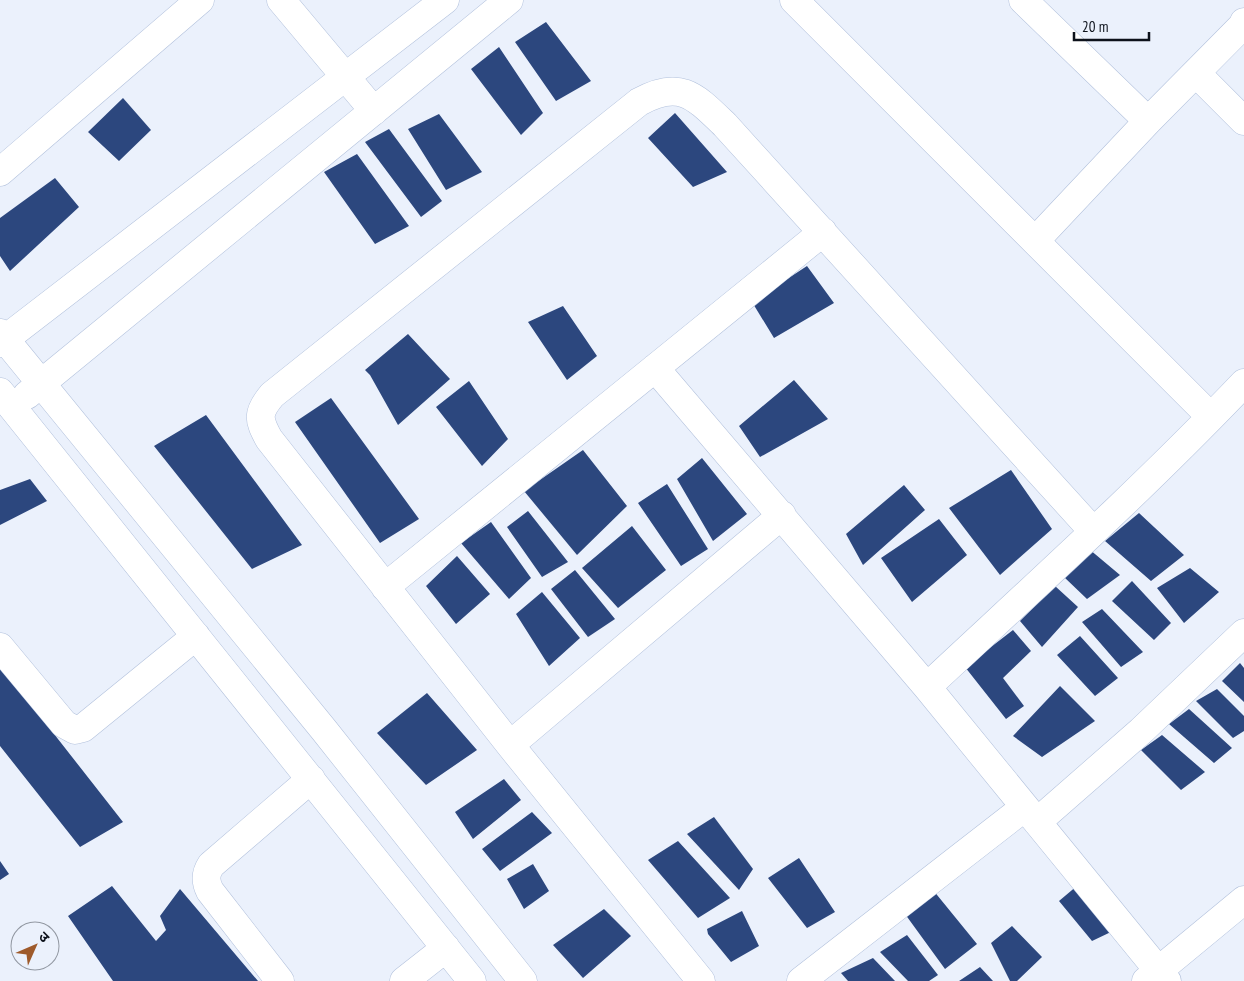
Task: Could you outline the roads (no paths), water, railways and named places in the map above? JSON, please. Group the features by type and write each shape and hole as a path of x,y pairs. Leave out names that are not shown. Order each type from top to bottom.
{"street":[{"path":"0,172 200,0"},
{"path":"281,0 374,111"},
{"path":"445,0 2,338 318,722 523,981"},
{"path":"472,981 5,401 41,384 509,0"},
{"path":"794,0 1211,417"},
{"path":"1023,0 1148,121"},
{"path":"1240,0 1244,7"},
{"path":"1035,241 1244,22"},
{"path":"1196,73 1244,121"},
{"path":"701,981 510,745 268,438 261,425 260,415 263,406 272,395 639,102 653,94 673,90 691,96 707,108 823,232 1093,531"},
{"path":"385,587 823,232"},
{"path":"655,368 782,514 927,687 1031,814 1158,978 1244,900"},
{"path":"927,687 1093,531 1244,383"},
{"path":"510,745 782,514"},
{"path":"801,981 1031,814 1140,732 1244,633"},
{"path":"0,647 64,724 75,730 83,728 196,636"},
{"path":"280,981 210,891 206,884 207,872 212,865 311,779"},
{"path":"404,981 446,948"}]}
